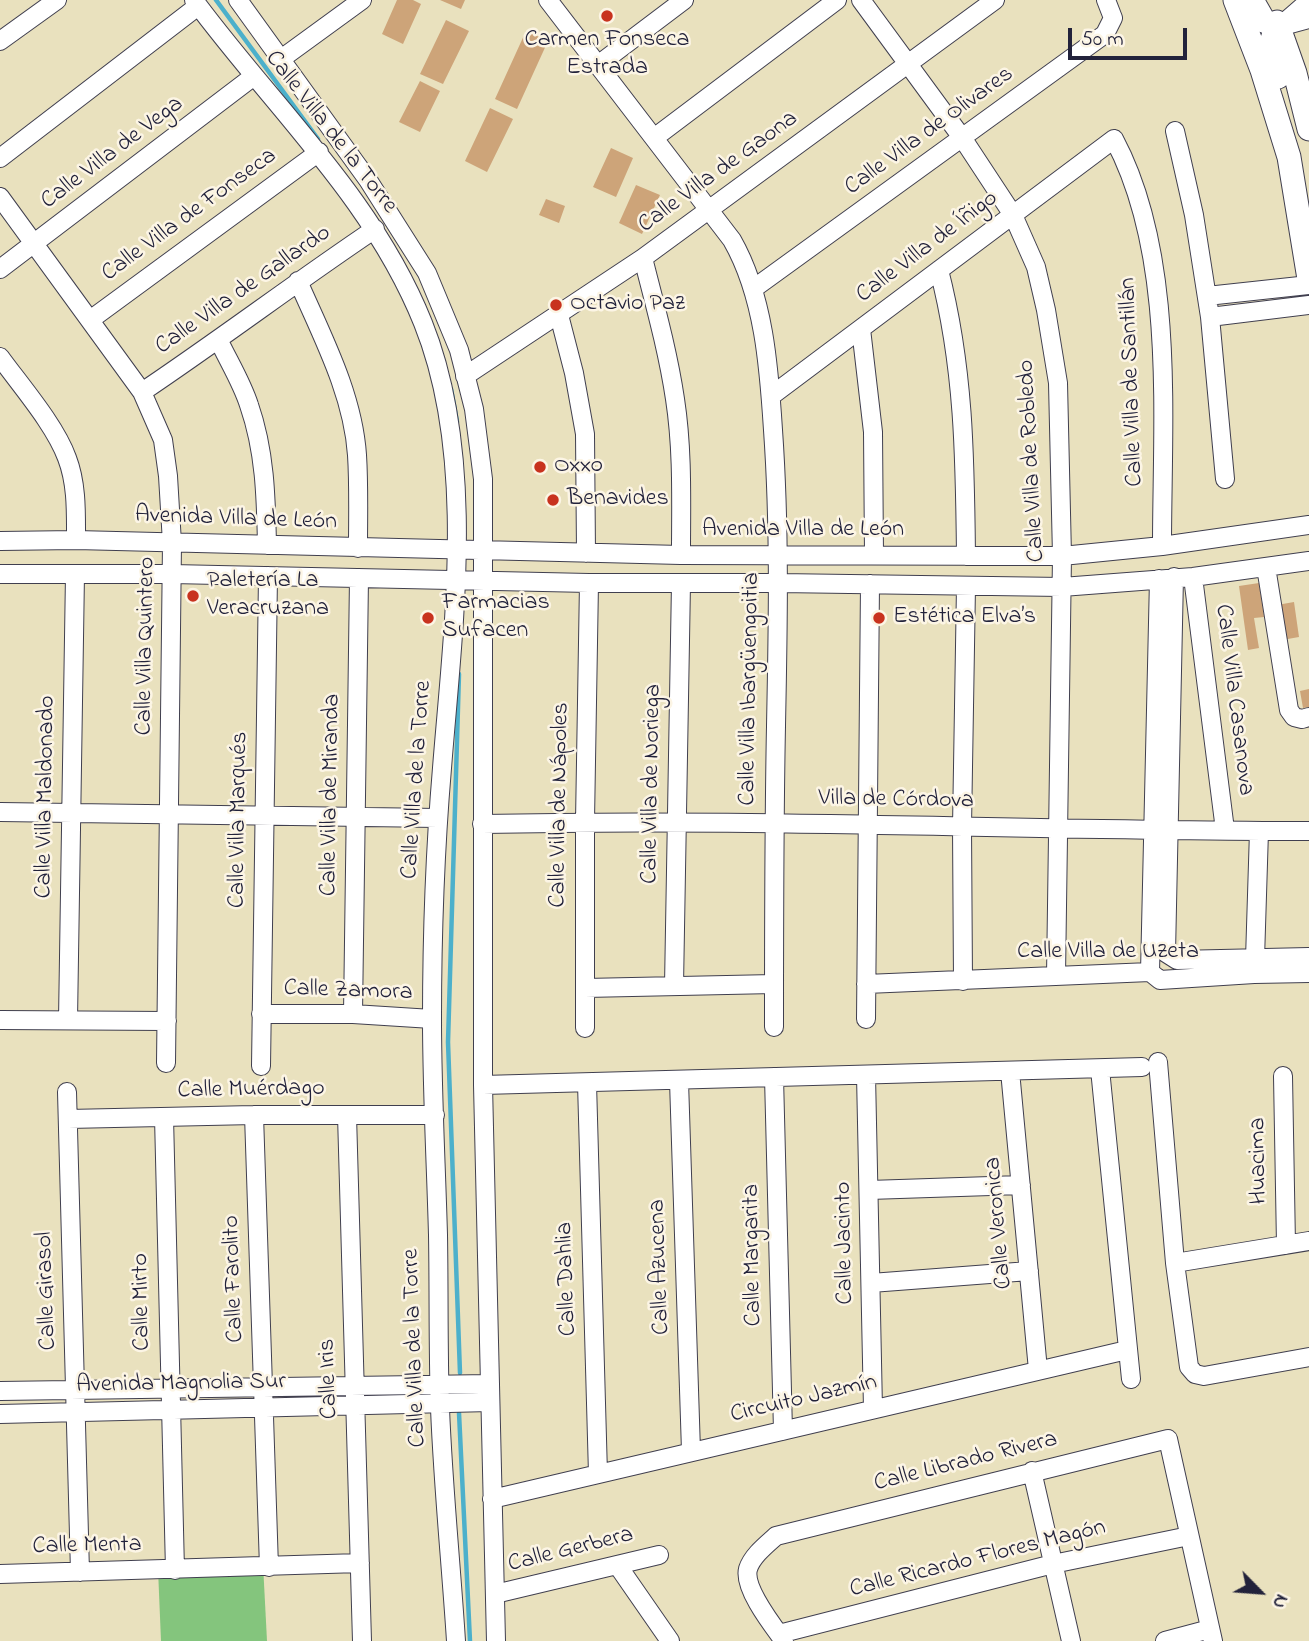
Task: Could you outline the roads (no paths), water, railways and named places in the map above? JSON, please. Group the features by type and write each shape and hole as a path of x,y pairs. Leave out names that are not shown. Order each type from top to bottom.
{"main road":[{"path":"1235,0 1262,70 1289,158 1309,279"},
{"path":"1252,0 1264,21 1279,27"},
{"path":"1269,0 1305,97 1309,130"},
{"path":"1279,27 1272,36 1270,49 1293,136 1289,158"}],"street":[{"path":"0,41 57,0"},
{"name":"Calle Villa de la Torre","path":"238,0 368,180 428,272 458,350 474,410 483,480 483,1086 496,1641"},
{"path":"281,59 362,0"},
{"name":"Calle Villa Ibargüengoitia","path":"548,0 710,210 741,256 754,289 771,396 779,583 774,823 774,1027"},
{"path":"598,65 684,0"},
{"path":"654,138 837,0"},
{"name":"Calle Villa de Robledo","path":"860,0 963,139 1013,215 1036,267 1058,383 1062,587 1056,976"},
{"name":"Calle Villa de Gaona","path":"465,376 643,258 995,0"},
{"name":"Calle Villa de Olivares","path":"754,289 1105,34 1113,18 1107,0"},
{"path":"1279,27 1309,1"},
{"path":"0,158 196,3"},
{"name":"Calle Villa de la Torre","path":"196,3 319,152 375,229 396,263 424,324 442,379 455,472 457,580 438,818 432,1019 440,1403 456,1641"},
{"path":"1279,27 1309,19"},
{"name":"Calle Villa de Vega","path":"0,269 254,76"},
{"path":"1175,131 1194,215 1207,296 1225,479"},
{"name":"Calle Villa de Íñigo","path":"771,396 1114,139"},
{"name":"Calle Villa de Santillán","path":"1114,139 1126,161 1140,202 1156,288 1160,326 1162,547"},
{"name":"Calle Villa de Fonseca","path":"90,320 319,152"},
{"name":"Calle Villa Quintero","path":"0,197 142,392 163,440 172,543 166,1063"},
{"name":"Calle Villa de Gallardo","path":"142,392 219,341 298,281 375,229"},
{"path":"643,258 661,327 675,401 681,485 681,555"},
{"path":"939,270 952,320 964,431 966,556"},
{"path":"298,281 334,362 352,423 357,454 358,548"},
{"path":"1207,296 1309,285"},
{"path":"1210,317 1309,305"},
{"path":"559,315 574,373 585,433 586,553"},
{"path":"861,329 873,432 874,555"},
{"path":"219,341 249,402 260,441 266,478 267,545"},
{"path":"0,357 54,434 67,458 76,505 76,540"},
{"name":"Avenida Villa de León","path":"0,541 484,548 681,555 1062,556 1162,547 1309,525"},
{"path":"0,575 172,574 589,583 1062,587 1193,577 1309,561"},
{"path":"1266,566 1289,710 1294,717 1309,717"},
{"name":"Calle Villa Maldonado","path":"68,1020 75,574"},
{"name":"Calle Villa Marqués","path":"261,1066 268,576"},
{"name":"Calle Villa Casanova","path":"1193,577 1225,830"},
{"name":"Calle Villa de Miranda","path":"353,1014 359,578"},
{"path":"1150,972 1160,830 1166,578"},
{"name":"Calle Villa de Nápoles","path":"584,1028 584,821 589,583"},
{"name":"Calle Villa de Noriega","path":"674,986 681,583"},
{"path":"866,1020 870,584"},
{"path":"963,981 962,827 966,586"},
{"path":"0,811 438,818"},
{"name":"Villa de Córdova","path":"482,824 584,821 1309,831"},
{"name":"Calle Villa de Uzeta","path":"1160,830 1167,953 1170,958 1309,957"},
{"path":"1255,959 1259,831"},
{"name":"Calle Villa de Uzeta","path":"866,984 1150,972 1160,980 1309,973"},
{"path":"584,988 774,984"},
{"name":"Calle Zamora","path":"261,1014 353,1014 432,1019"},
{"path":"0,1020 167,1021"},
{"path":"483,1086 1100,1069 1150,1065 1189,1367 1195,1374 1204,1376 1309,1357"},
{"path":"1100,1069 1131,1379"},
{"name":"Calle Veronica","path":"1010,1071 1038,1370"},
{"name":"Calle Jacinto","path":"866,1075 873,1409"},
{"name":"Huacima","path":"1283,1076 1286,1245"},
{"name":"Calle Margarita","path":"774,1077 783,1431"},
{"name":"Calle Azucena","path":"679,1081 691,1451"},
{"name":"Calle Dahlia","path":"587,1083 598,1474"},
{"name":"Calle Girasol","path":"67,1092 80,1572"},
{"name":"Calle Farolito","path":"254,1115 269,1567"},
{"name":"Calle Iris","path":"347,1115 362,1641"},
{"name":"Calle Muérdago","path":"68,1119 435,1115"},
{"name":"Calle Mirto","path":"164,1116 175,1570"},
{"path":"869,1190 1021,1185"},
{"path":"1175,1263 1309,1241"},
{"path":"871,1283 1029,1271"},
{"name":"Circuito Jazmín","path":"492,1499 1127,1350"},
{"name":"Avenida Magnolia Sur","path":"0,1391 441,1384 490,1393"},
{"name":"Avenida Magnolia Sur","path":"0,1414 440,1403 490,1393"},
{"name":"Calle Librado Rivera","path":"782,1638 750,1590 747,1571 756,1556 776,1536 1032,1471 1168,1439 1189,1536"},
{"path":"1032,1471 1071,1641"},
{"path":"1164,1641 1211,1635 1189,1536"},
{"name":"Calle Ricardo Flores Magón","path":"782,1638 1054,1564 1189,1536"},
{"name":"Calle Gerbera","path":"495,1594 659,1555"},
{"name":"Calle Menta","path":"0,1574 360,1563"},
{"path":"618,1566 670,1641"}],"waterway":[{"path":"216,0 318,139"},
{"path":"451,389 457,422"},
{"path":"459,674 448,1042 460,1373"},
{"path":"459,1413 470,1641"}],"place":[{"name":"Carmen Fonseca Estrada","path":"607,16"},
{"name":"Octavio Paz","path":"556,305"},
{"name":"Oxxo","path":"540,467"},
{"name":"Benavides","path":"553,500"},
{"name":"Paletería La Veracruzana","path":"193,596"},
{"name":"Farmacias Sufacen","path":"428,618"},
{"name":"Estética Elva’s","path":"879,618"}]}
